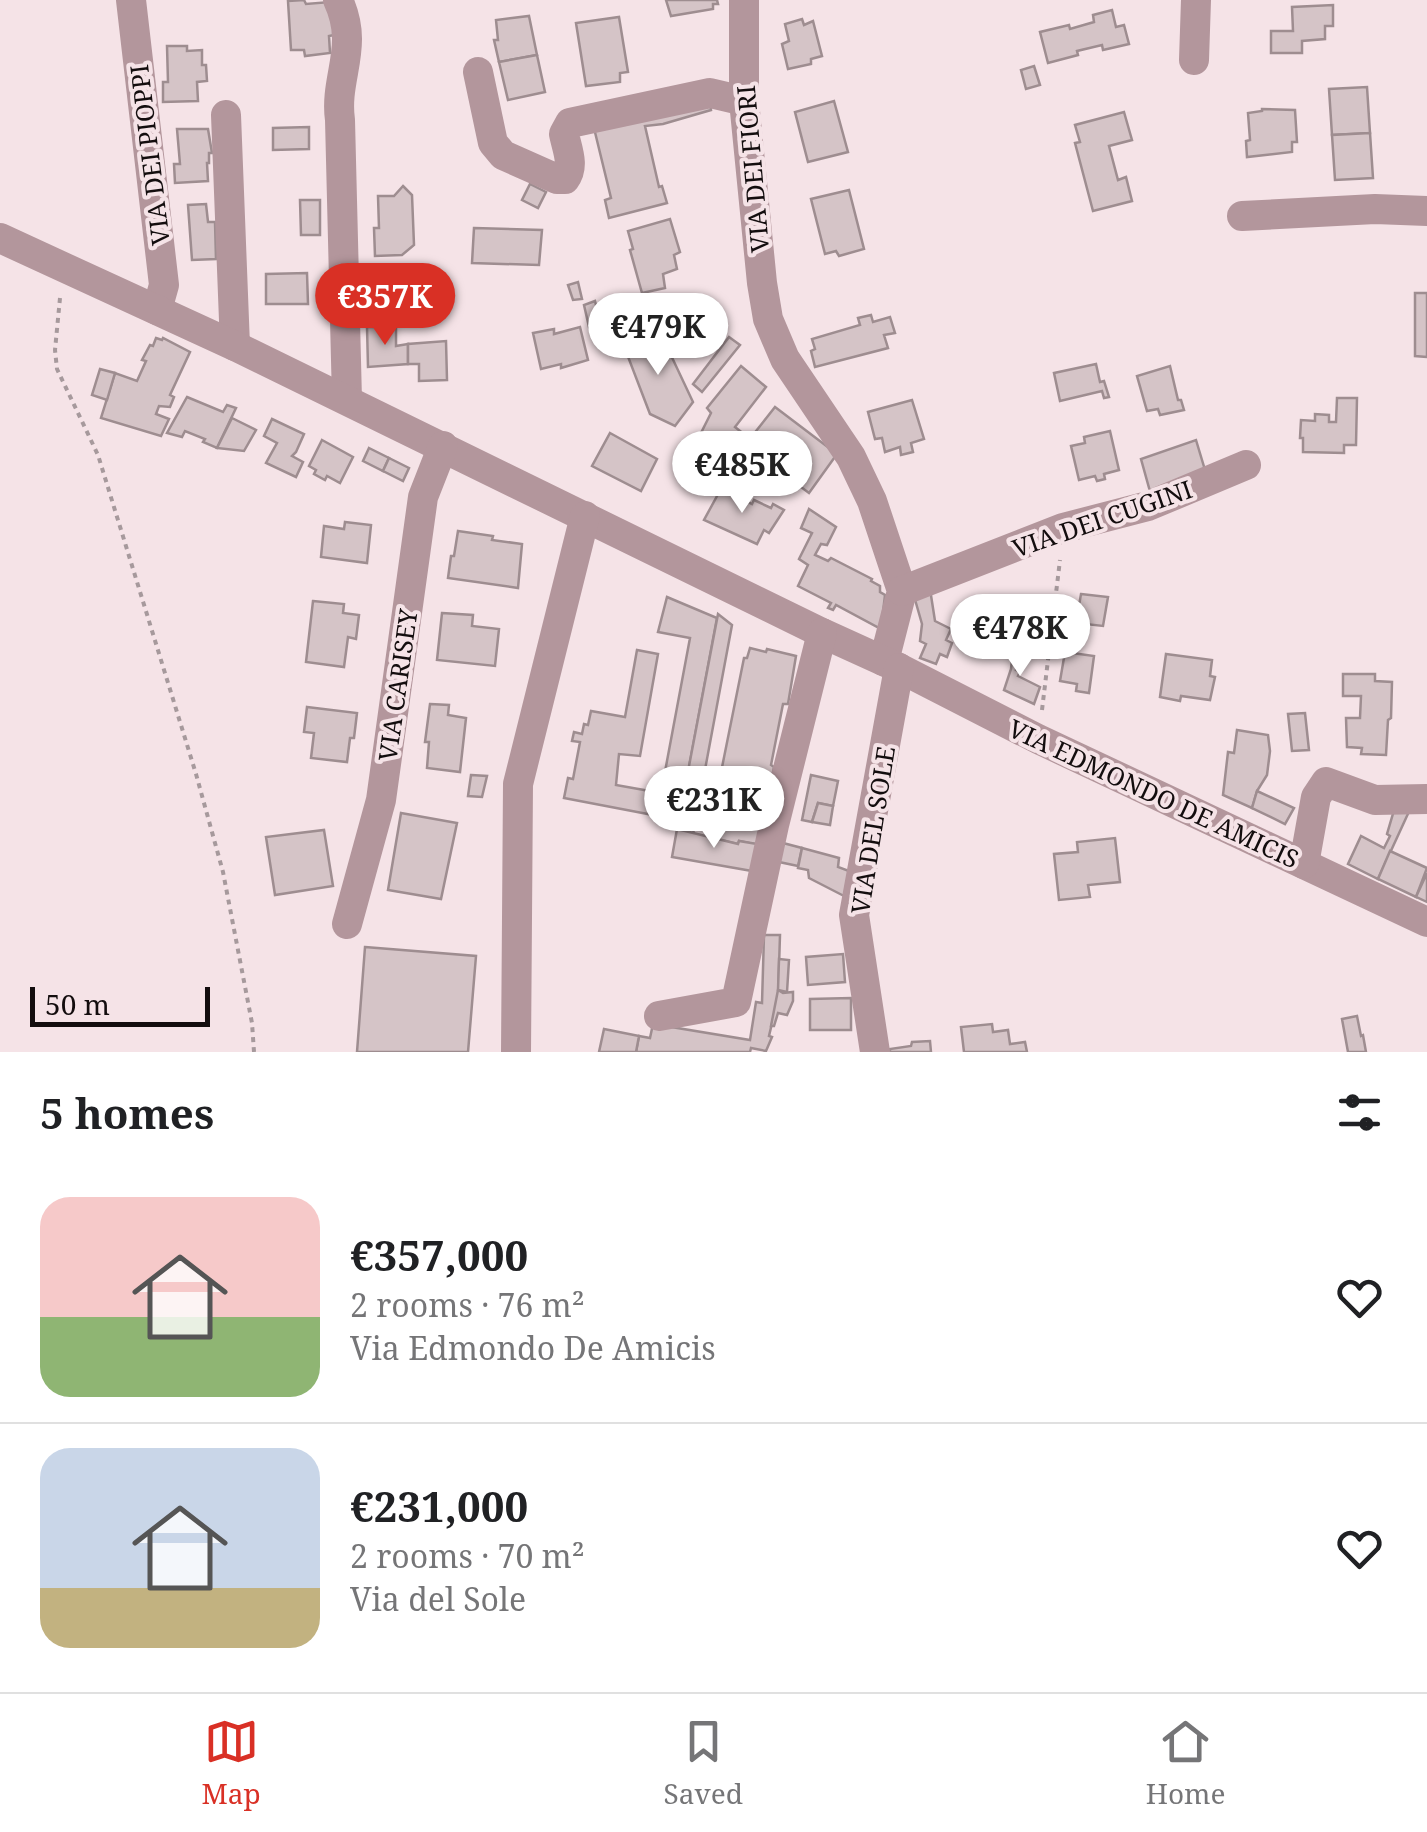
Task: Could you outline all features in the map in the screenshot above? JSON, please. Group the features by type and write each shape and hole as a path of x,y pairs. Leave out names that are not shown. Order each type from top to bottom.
{"street":[{"name":"VIA DEI PIOPPI","path":"131,0 164,285 156,310"},
{"path":"338,0 347,27 347,57 338,104 348,400"},
{"name":"VIA DEI FIORI","path":"744,0 744,101 768,319 785,359 852,457 872,502 902,591"},
{"path":"1194,60 1196,0"},
{"path":"478,72 494,143 503,155 557,179 565,179 570,173 564,134 570,124 710,94 744,101"},
{"path":"226,115 235,346"},
{"path":"1242,216 1375,209 1427,211"},
{"name":"VIA EDMONDO DE AMICIS","path":"0,238 348,400 1038,739 1427,922"},
{"name":"VIA CARISEY","path":"347,924 381,800 423,497 443,446"},
{"name":"VIA DEI CUGINI","path":"902,591 1063,528 1148,506 1246,465"},
{"path":"516,1052 518,784 585,516"},
{"path":"892,665 902,591"},
{"path":"659,1016 736,1002 774,825 822,633"},
{"name":"VIA DEL SOLE","path":"875,1052 854,915 892,665"},
{"path":"1304,864 1316,798 1326,782 1375,800 1427,798"}],"path":[{"path":"63,268 55,350 57,368 98,455 196,774 222,872 252,1023 254,1052"},
{"path":"1038,739 1063,528"}],"building":[{"path":"304,0 306,4 330,2 334,35 329,36 330,53 305,56 304,50 291,50 288,1"},
{"path":"666,0 717,0 718,4 713,4 713,9 671,16"},
{"path":"1333,5 1333,26 1325,26 1325,39 1302,41 1302,53 1271,53 1271,31 1293,31 1292,7"},
{"path":"1112,10 1116,27 1124,25 1129,44 1103,50 1102,45 1048,63 1040,32 1094,22 1093,15"},
{"path":"529,16 537,55 499,62 494,40 498,40 496,20"},
{"path":"619,17 628,72 620,73 620,82 586,86 576,23"},
{"path":"802,19 804,25 813,21 822,56 811,59 811,64 788,69 782,44 789,41 785,24"},
{"path":"167,46 202,50 207,81 197,82 198,101 163,102 163,82 168,82"},
{"path":"537,55 545,92 508,100 499,62"},
{"path":"1034,66 1040,85 1026,89 1021,70"},
{"path":"1367,87 1370,133 1332,135 1329,89"},
{"path":"709,97 711,110 645,126 659,187 662,186 667,203 609,218 605,200 611,198 593,124"},
{"path":"834,101 848,152 808,162 795,112"},
{"path":"1262,109 1295,110 1297,142 1292,142 1292,152 1247,157 1248,113"},
{"path":"1124,112 1132,140 1109,146 1118,180 1126,177 1132,201 1093,211 1075,143 1080,142 1075,125"},
{"path":"309,127 309,149 273,150 273,128"},
{"path":"177,129 208,129 212,153 207,163 208,181 175,183 174,164 180,164"},
{"path":"1370,133 1373,178 1335,180 1332,135"},
{"path":"530,184 546,192 538,208 522,200"},
{"path":"403,186 412,195 414,245 402,255 375,256 378,196 394,196"},
{"path":"849,190 864,249 839,256 836,251 825,254 811,199"},
{"path":"300,200 320,200 320,235 301,235"},
{"path":"206,204 208,222 215,222 216,259 192,260 188,205"},
{"path":"670,219 680,252 674,255 677,269 663,274 665,288 642,293 628,231"},
{"path":"474,228 542,230 539,265 472,263"},
{"path":"432,269 433,289 406,290 406,270"},
{"path":"307,273 308,304 266,304 266,274"},
{"path":"578,282 582,299 573,300 568,285"},
{"path":"1415,293 1427,293 1427,357 1415,356"},
{"path":"595,301 601,325 589,327 584,305"},
{"path":"871,315 873,322 890,317 895,333 884,335 888,348 815,367 812,339 860,325 858,318"},
{"path":"654,316 660,332 622,341 624,336"},
{"path":"367,327 396,327 396,346 408,344 408,364 368,367"},
{"path":"580,327 588,360 541,369 533,333 554,329 554,334"},
{"path":"660,332 693,402 675,426 650,414 622,341"},
{"path":"729,337 740,345 702,392 693,384"},
{"path":"156,338 190,352 170,395 174,397 170,407 159,406 156,414 169,419 161,436 101,418 115,373 137,381 146,361 142,360"},
{"path":"446,341 447,380 419,381 419,364 408,364 408,344"},
{"path":"1096,364 1109,397 1104,398 1102,391 1060,401 1054,373"},
{"path":"741,366 766,387 735,427 750,439 738,454 699,437 711,413 707,408"},
{"path":"1170,366 1184,410 1160,415 1158,409 1147,411 1137,376"},
{"path":"100,369 115,373 107,400 92,395"},
{"path":"187,397 223,412 227,405 236,408 217,448 185,431 182,437 167,433"},
{"path":"1337,398 1357,398 1356,445 1344,445 1344,453 1303,452 1301,420 1315,421 1315,414 1329,415 1329,422 1336,422"},
{"path":"912,400 924,439 911,443 913,452 901,455 900,447 885,452 882,438 875,439 868,412"},
{"path":"775,407 837,454 809,493 745,445"},
{"path":"232,418 256,430 244,451 217,448"},
{"path":"272,419 304,434 292,456 303,462 296,477 266,463 277,443 264,436"},
{"path":"1110,431 1119,470 1104,474 1105,479 1097,481 1095,476 1079,480 1071,446 1085,443 1084,437"},
{"path":"610,433 657,459 641,491 592,466"},
{"path":"322,440 353,457 340,483 314,474 316,470 309,466"},
{"path":"1196,440 1205,470 1151,495 1141,459"},
{"path":"369,448 389,458 383,471 363,461"},
{"path":"389,458 409,468 403,481 383,471"},
{"path":"723,485 752,504 754,500 784,510 769,533 764,530 757,544 704,520"},
{"path":"809,509 836,527 827,545 821,544 815,555 828,561 831,558 880,586 885,595 881,629 836,605 833,610 828,608 831,603 798,586 808,565 799,559 812,533 801,528"},
{"path":"345,522 371,525 367,563 321,557 324,526 344,529"},
{"path":"458,531 522,544 518,588 448,578"},
{"path":"930,589 935,621 951,629 946,640 952,643 947,657 940,654 936,664 920,658 926,644 920,641 922,624 914,596"},
{"path":"1081,594 1108,597 1103,626 1076,623"},
{"path":"667,597 717,618 679,820 564,798 568,778 573,779 580,742 572,741 574,732 582,734 591,711 625,717 637,650 658,654 640,756 619,754 616,785 661,793 690,638 658,632"},
{"path":"313,601 344,604 343,613 359,615 356,639 348,637 344,667 306,662"},
{"path":"1036,605 1051,607 1049,631 1017,624 1018,609 1035,610"},
{"path":"442,613 473,615 472,626 499,629 495,666 437,660"},
{"path":"718,614 732,625 693,834 677,829"},
{"path":"1017,624 1034,626 1032,644 1014,642"},
{"path":"1014,642 1023,644 1018,676 1040,687 1034,704 1004,690"},
{"path":"750,648 796,656 771,765 774,767 759,845 712,838 715,823 711,822 744,658"},
{"path":"1065,652 1094,656 1089,693 1076,691 1077,684 1060,681"},
{"path":"1166,654 1212,660 1210,676 1215,677 1210,700 1160,697"},
{"path":"1343,674 1375,674 1375,681 1392,682 1386,755 1361,754 1362,748 1347,747 1346,718 1360,718 1361,696 1343,696"},
{"path":"430,704 449,705 448,715 466,718 460,772 427,768 429,742 425,742"},
{"path":"307,707 357,713 347,762 311,758 314,733 304,732"},
{"path":"1305,713 1309,750 1292,751 1288,714"},
{"path":"1237,730 1268,735 1267,775 1252,808 1223,795 1228,752 1234,753"},
{"path":"471,775 487,776 482,797 468,796"},
{"path":"811,775 838,781 833,806 818,803 812,822 802,820"},
{"path":"1257,791 1294,808 1285,824 1252,808"},
{"path":"818,803 833,806 830,825 812,822"},
{"path":"1412,805 1378,879 1348,864 1361,836 1384,848 1395,807"},
{"path":"401,813 457,823 441,899 388,890"},
{"path":"677,829 738,844 757,844 752,871 672,857"},
{"path":"324,830 333,886 275,895 266,837"},
{"path":"1115,838 1120,882 1088,885 1090,897 1059,900 1054,854 1078,852 1077,842"},
{"path":"783,843 802,848 798,866 779,862"},
{"path":"802,848 839,858 838,867 849,871 844,896 809,878 808,870 798,868"},
{"path":"1390,851 1427,868 1416,897 1378,879"},
{"path":"1427,873 1427,902 1416,897"},
{"path":"764,935 780,935 778,998 766,1051 751,1048 750,1052 636,1052 639,1036 650,1038 653,1024 750,1040 756,1002 762,1003"},
{"path":"365,947 476,956 468,1052 357,1052"},
{"path":"843,954 845,982 808,985 806,957"},
{"path":"779,959 789,960 787,992 778,990"},
{"path":"778,990 793,992 793,1001 787,1015 778,1013 771,1026"},
{"path":"851,998 851,1030 810,1030 810,999"},
{"path":"1357,1016 1366,1052 1348,1052 1342,1019"},
{"path":"992,1024 993,1032 1008,1030 1010,1044 1025,1042 1027,1052 964,1052 961,1027"},
{"path":"604,1029 639,1036 636,1052 599,1052"},
{"path":"930,1041 931,1052 890,1052 911,1046 912,1042"}]}
